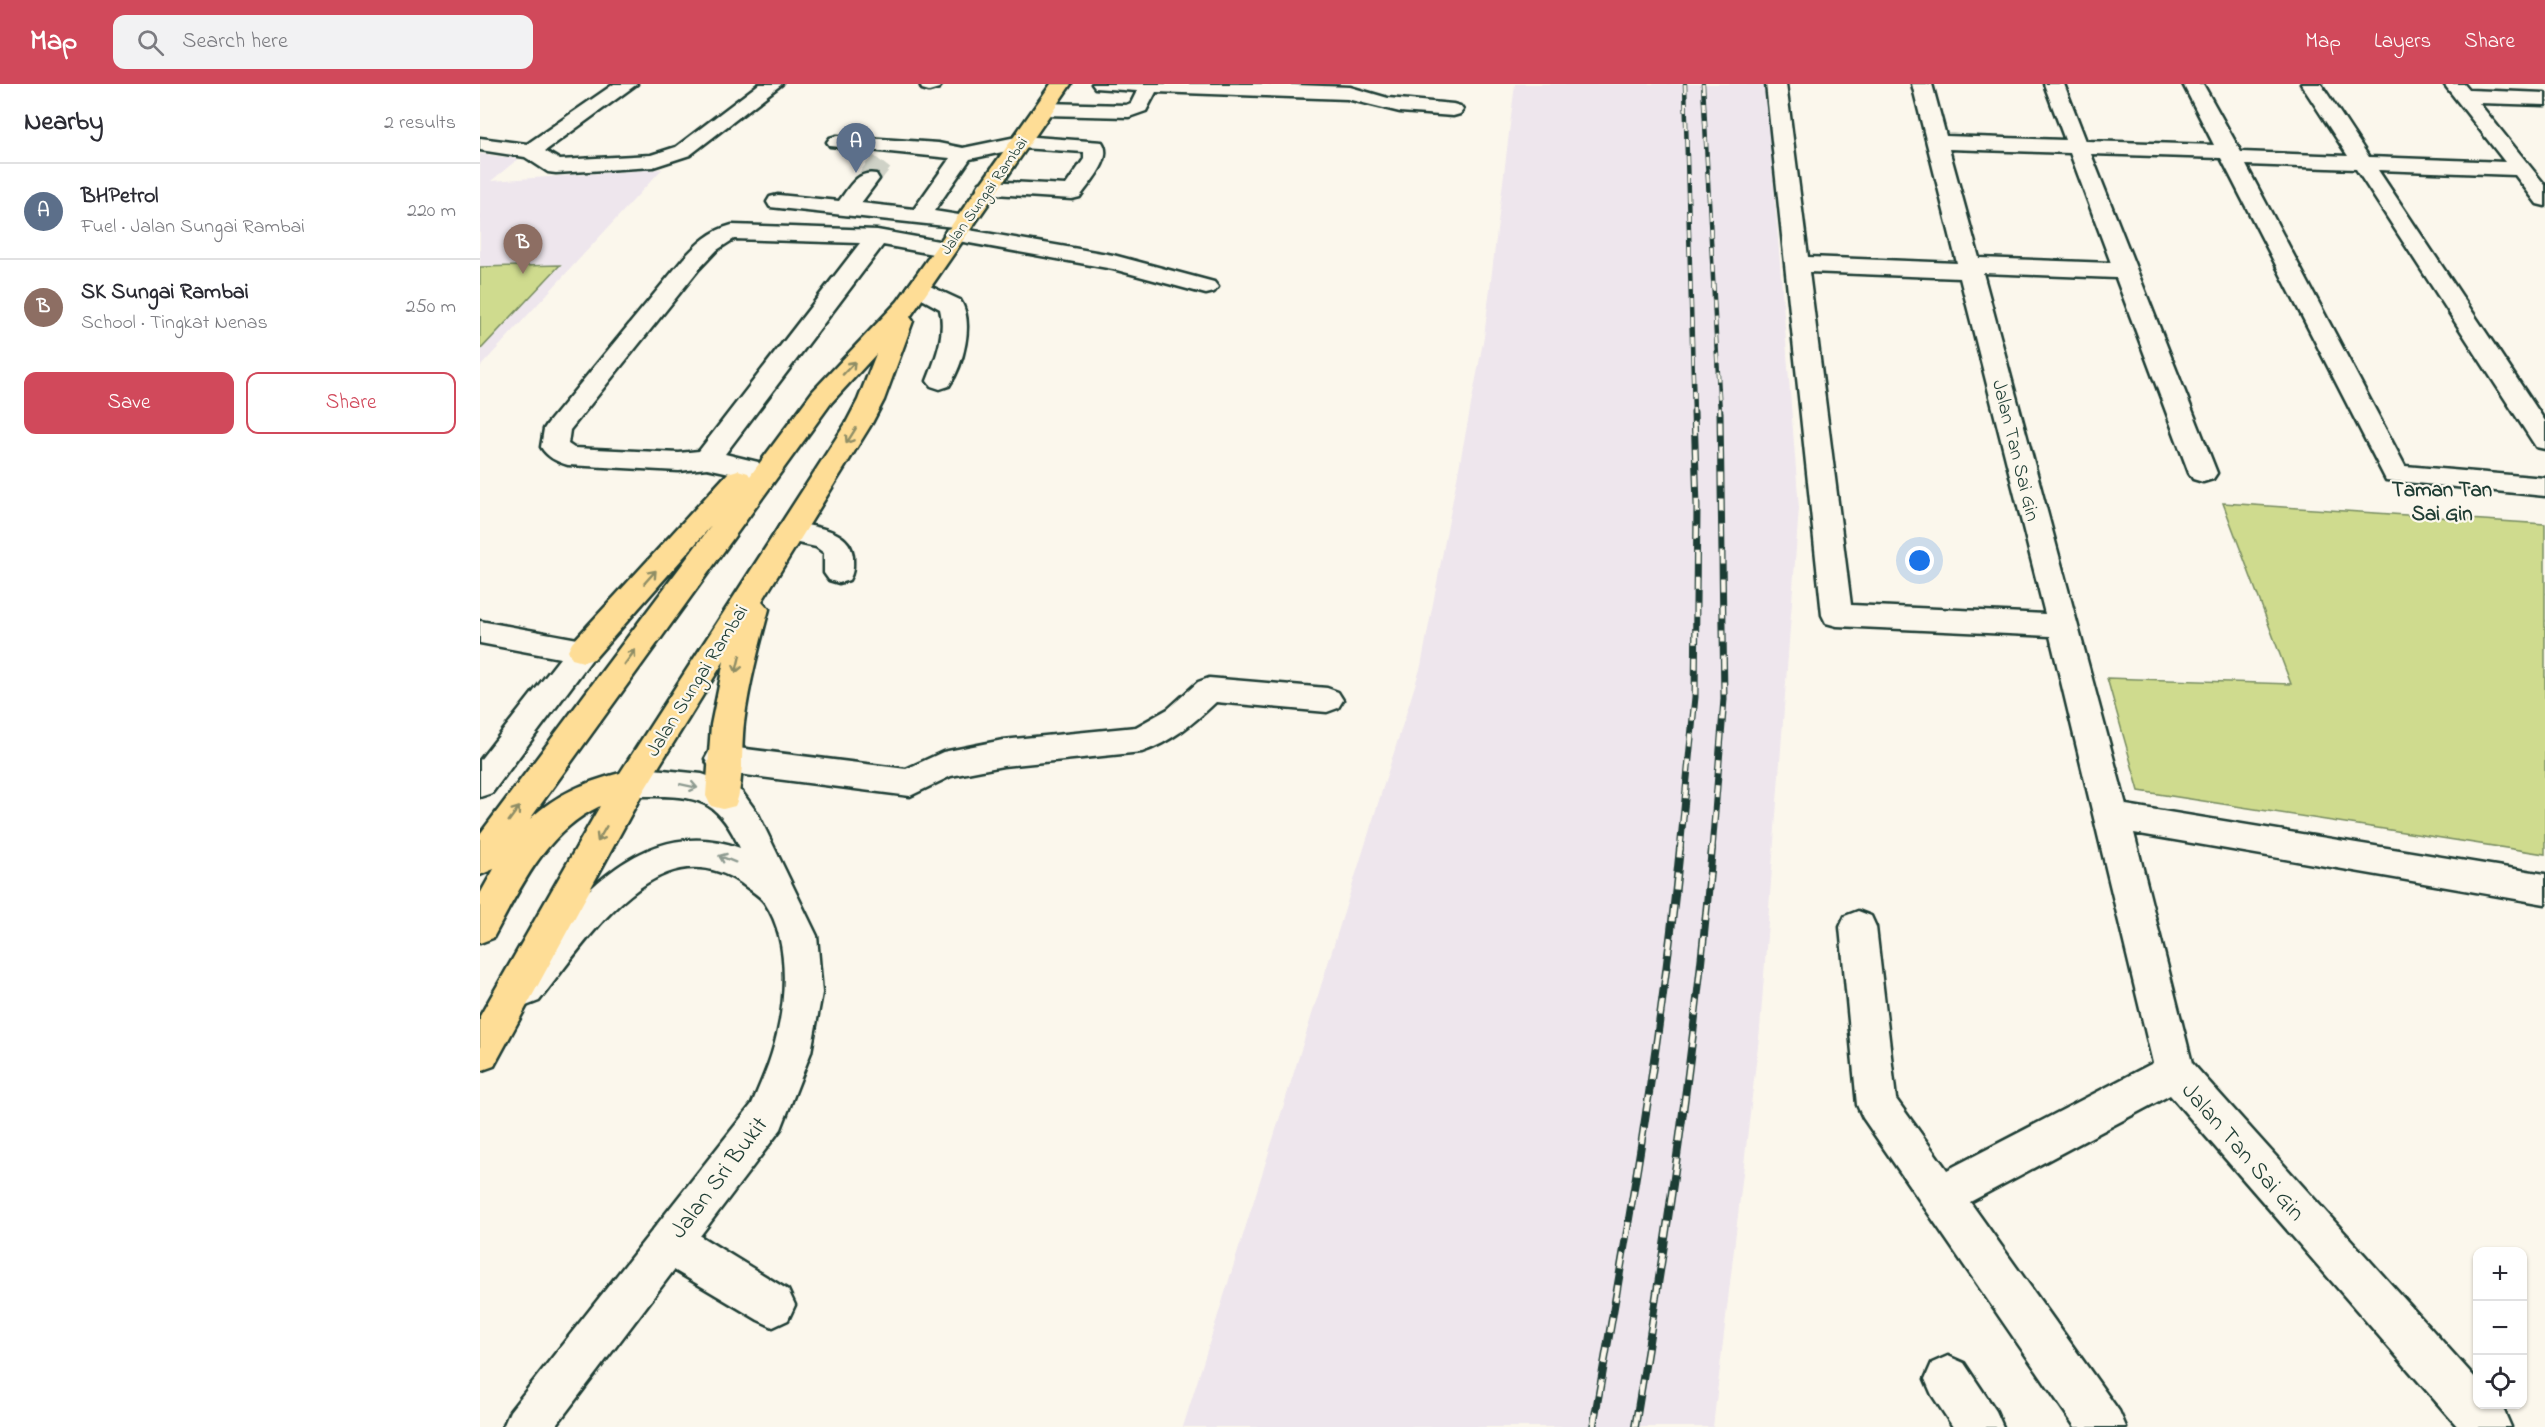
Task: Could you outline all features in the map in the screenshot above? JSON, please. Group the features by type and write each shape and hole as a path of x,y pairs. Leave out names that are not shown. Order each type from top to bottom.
{"main road":[{"name":"Jalan Sungai Rambai","path":"480,861 822,397 913,297 1061,84"},
{"name":"Jalan Sungai Rambai","path":"486,1040 631,783 871,400 913,297"},
{"path":"582,651 748,468 822,397"},
{"path":"723,796 722,759 738,664 755,603 790,532"},
{"path":"480,927 528,843 554,816 576,800 603,789 631,783"}],"street":[{"path":"531,151 627,84"},
{"path":"480,144 531,151 556,167 653,161 683,151 772,84"},
{"path":"1102,84 1350,93 1371,102 1453,110"},
{"path":"1776,84 1837,615 2062,626"},
{"name":"Jalan Tan Sai Gin","path":"1922,84 2112,816 2175,1072 2488,1427"},
{"path":"2054,84 2203,473"},
{"path":"2193,84 2396,474 2545,487"},
{"path":"2311,84 2545,441"},
{"path":"1044,109 1130,111 1139,107 1149,86"},
{"path":"2458,90 2545,99"},
{"path":"2458,90 2545,199"},
{"path":"837,142 889,151 938,149 963,154 1021,142 1061,142 1095,146 1095,159 1072,192 988,188"},
{"path":"1937,142 2522,169"},
{"path":"920,216 963,154"},
{"path":"844,210 868,179"},
{"path":"778,202 920,216 954,235"},
{"path":"748,468 707,459 679,462 568,456 554,447 557,429 691,264 723,234 732,232 877,237 954,235 1172,275 1206,287"},
{"path":"707,459 877,237"},
{"path":"1796,264 2126,272"},
{"path":"913,297 951,305 956,319 954,337 940,381"},
{"path":"790,532 825,539 838,550 839,573"},
{"path":"480,632 582,651 480,784"},
{"path":"722,759 910,783 943,765 1003,753 1142,739 1179,718 1209,690 1327,700"},
{"path":"631,783 689,784 723,796"},
{"name":"Jalan Sri Bukit","path":"526,1427 767,1116 792,1052 803,993 799,936 746,824 723,796"},
{"path":"2112,816 2545,889"},
{"name":"Jalan Sri Bukit","path":"486,1040 598,904 629,876 657,860 686,852 717,855 742,865 777,890"},
{"path":"1858,927 1877,1105 2103,1427"},
{"path":"1941,1196 2175,1072"},
{"path":"669,1242 773,1305"},
{"path":"1948,1379 1980,1427"}],"shaded area":[{"path":"1515,84 1766,84 1799,508 1760,1029 1713,1427 1183,1427 1421,666 1484,337"},
{"path":"480,154 518,159 491,181 662,169 480,367"}],"green space":[{"path":"560,265 480,350 480,267"},
{"path":"2223,503 2545,524 2545,854 2139,791 2107,678 2291,684"}],"tunnel":[{"path":"868,179 886,156"}],"railway":[{"path":"1685,84 1694,414"},
{"path":"1703,84 1720,414"},
{"path":"1680,850 1695,697 1697,507 1694,412"},
{"path":"1712,850 1724,699 1720,412"},
{"path":"1593,1427 1653,1066 1680,848"},
{"path":"1635,1427 1680,1138 1698,993 1712,848"}],"place":[{"name":"BHPetrol","path":"856,173"},
{"name":"SK Sungai Rambai","path":"523,274"}],"district":[{"name":"Taman Tan Sai Gin","path":"2442,501"}]}
